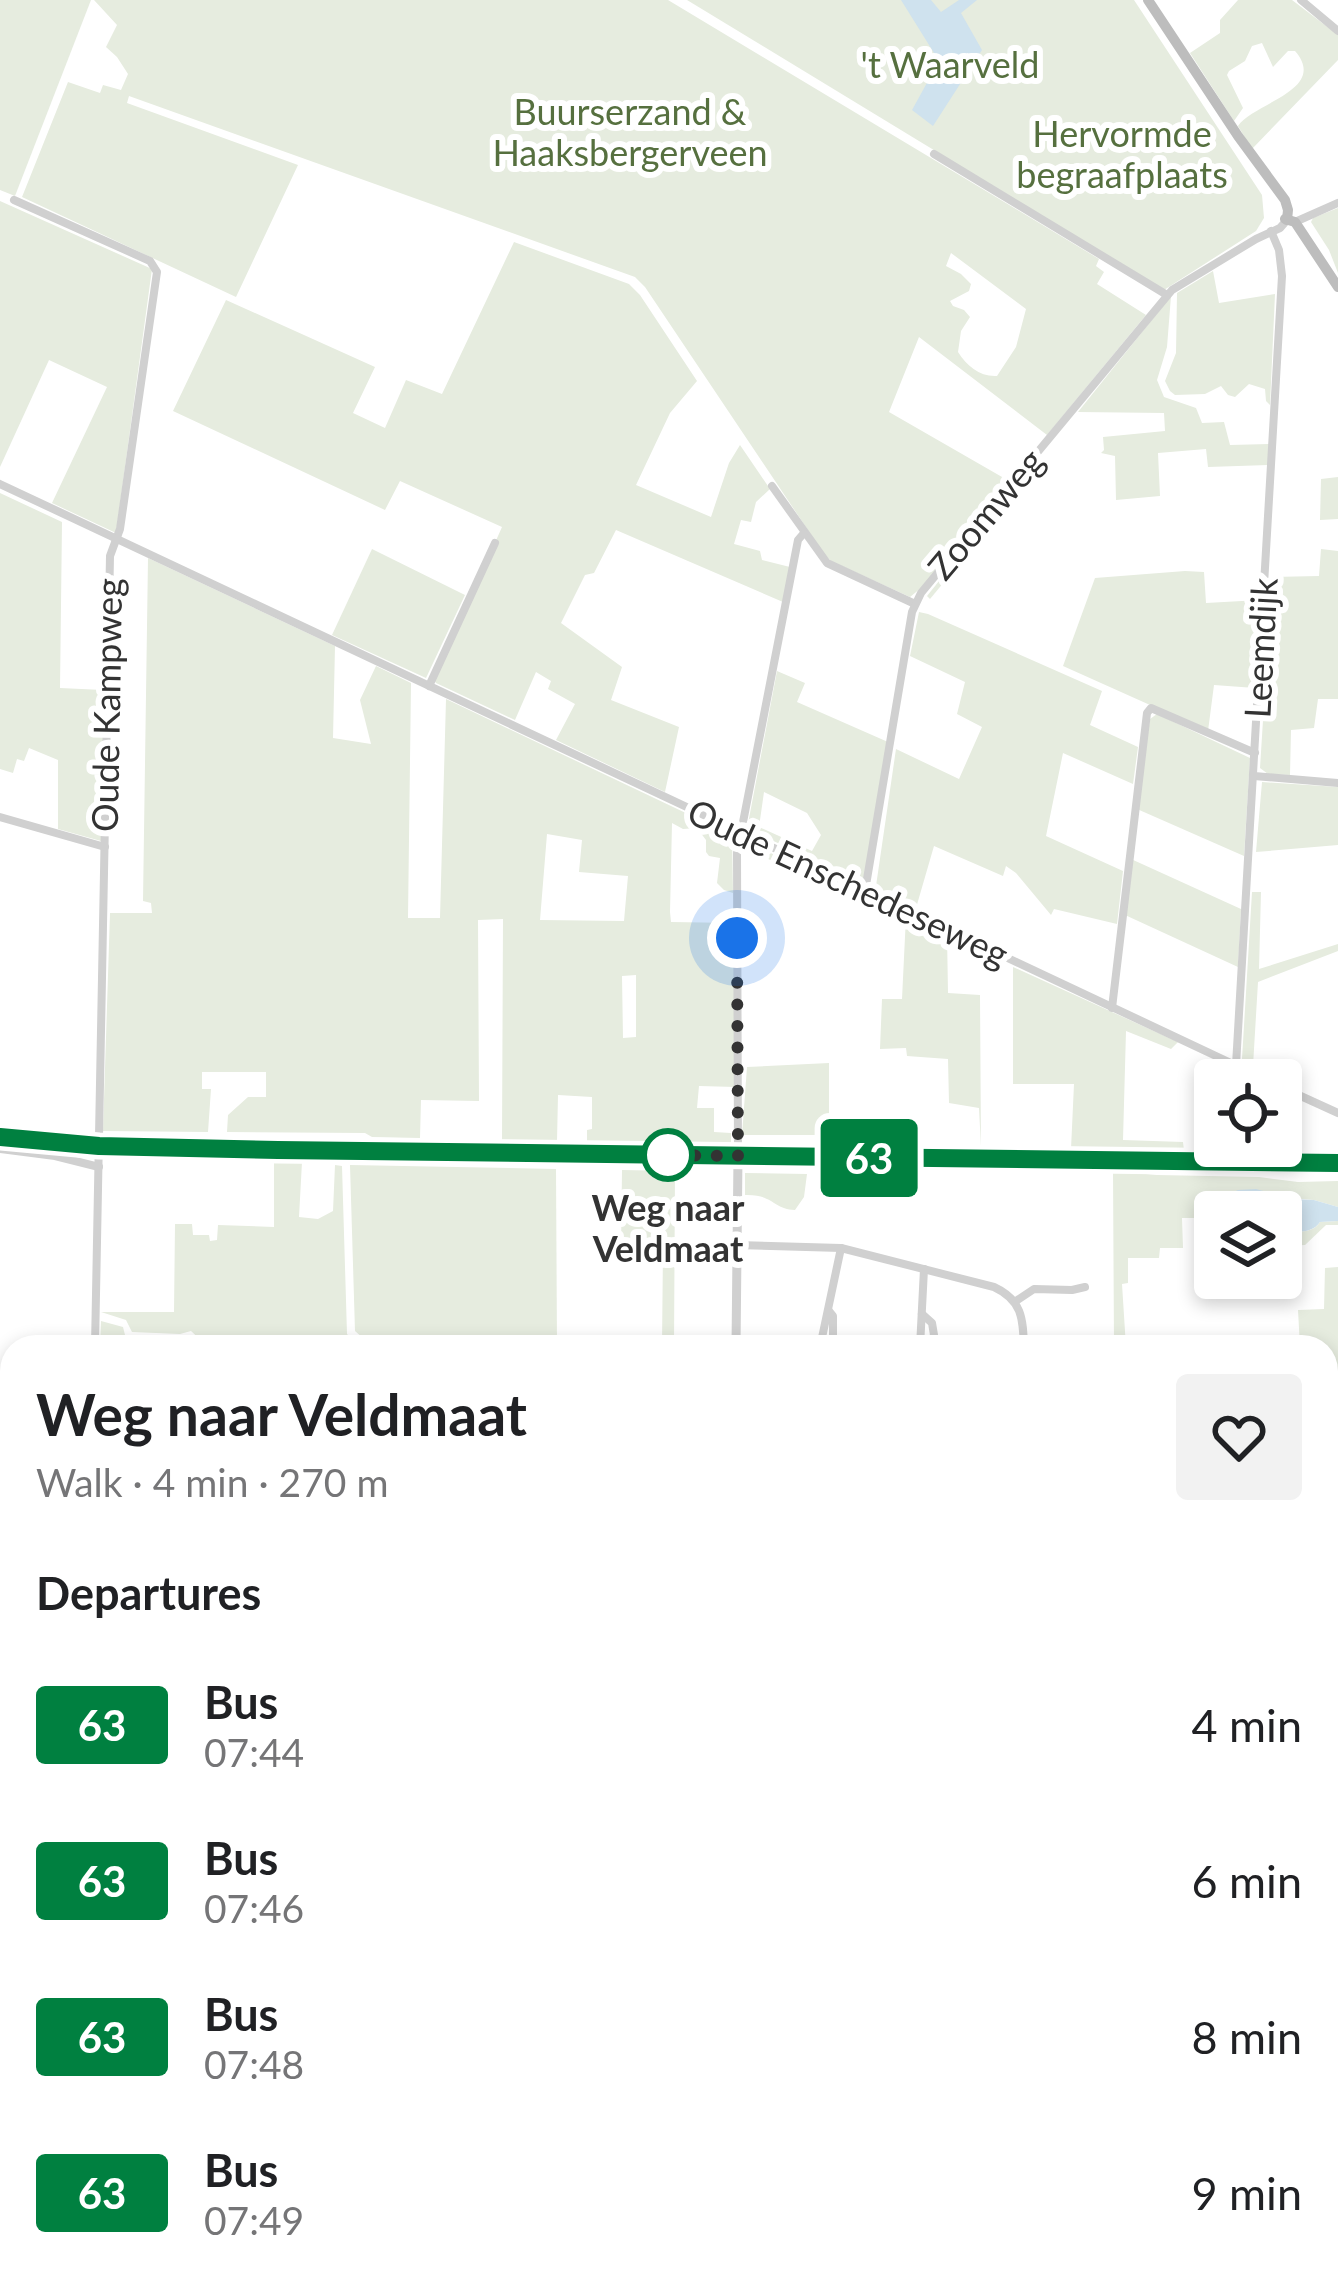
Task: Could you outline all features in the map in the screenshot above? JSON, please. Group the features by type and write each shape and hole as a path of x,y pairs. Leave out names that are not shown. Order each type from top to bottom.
{"main road":[{"path":"1148,0 1288,220 1338,287"},
{"path":"4,1135 99,1146 1338,1163"}],"street":[{"path":"1301,0 1338,31"},
{"path":"934,154 1167,295"},
{"name":"Oude Kampweg","path":"14,200 150,261 156,269 120,529 110,556 95,1335"},
{"path":"1288,220 1338,203"},
{"name":"Zoomweg","path":"865,891 915,604 921,592 1167,295 1288,220"},
{"name":"Leemdijk","path":"1236,1059 1282,276 1271,231"},
{"name":"Oude Enschedeseweg","path":"0,484 1221,1059"},
{"path":"772,486 832,567 915,604"},
{"path":"736,1335 736,853 798,540 804,533"},
{"path":"429,686 495,543"},
{"path":"1112,1008 1147,713 1151,708 1255,753"},
{"path":"1254,776 1338,784"},
{"path":"0,817 105,848"},
{"path":"1302,1097 1338,1113"},
{"path":"0,1149 99,1167"},
{"path":"736,1245 841,1248 994,1287 1016,1301 1024,1335"},
{"path":"823,1335 841,1248"},
{"path":"924,1269 921,1313 932,1323 934,1335"},
{"path":"1016,1301 1034,1288 1085,1287"},
{"path":"828,1310 833,1316 833,1335"}],"green space":[{"path":"0,0 91,0 15,196 0,190"},
{"name":"Buurserzand & Haaksbergerveen","path":"94,0 668,0 1099,259 1096,266 1104,272 1097,284 1146,315 1047,435 919,337 889,412 1009,481 910,597 824,554 635,277 129,96 127,103 298,165 236,297 22,197 68,82 100,93 103,85 121,90 128,74 106,47 117,25","holes":["951,253 1026,309 1016,347 997,376 974,370 958,352 961,331 970,317 950,301 969,291 971,284 946,266"]},
{"path":"687,0 1134,0 1262,195 1264,218 1256,231 1164,290"},
{"path":"1238,0 1292,0 1338,35 1338,60 1252,149 1238,126 1296,86 1303,76 1303,64 1295,51 1288,51 1273,67 1262,43 1252,46 1245,61 1227,75 1243,108 1234,121 1190,53 1220,33 1220,20"},
{"path":"0,201 152,269 116,533 52,503 107,387 49,360 0,467"},
{"path":"1338,208 1338,273 1311,222"},
{"path":"514,242 629,284 697,381 670,413 636,485 711,517 740,445 770,489 756,502 751,522 741,520 734,544 760,551 762,560 790,567 783,602 616,530 594,573 585,575 561,623 622,667 611,700 679,727 665,792 556,740 575,704 548,689 551,681 536,672 515,720 434,680 502,527 400,481 385,510 173,411 226,300 375,367 353,413 385,428 406,380 442,394"},
{"path":"1213,271 1219,303 1275,294 1270,405 1265,389 1249,384 1235,397 1221,386 1205,394 1175,395 1165,381 1176,353 1177,293"},
{"path":"1171,296 1167,347 1157,380 1164,397 1196,408 1202,423 1224,422 1230,445 1269,444 1268,465 1208,467 1206,449 1158,453 1160,496 1116,500 1115,456 1101,453 1103,437 1165,431 1164,413 1078,412"},
{"path":"1338,477 1338,519 1320,520 1321,479"},
{"path":"0,493 62,522 60,688 103,690 101,841 58,829 58,760 29,748 24,761 17,759 13,773 0,769"},
{"path":"997,509 1002,512 930,599 927,596"},
{"path":"372,549 465,595 426,678 332,635"},
{"path":"1321,549 1338,551 1338,699 1318,699 1314,728 1291,730 1290,775 1268,774 1260,768 1272,577 1319,576"},
{"path":"148,558 335,646 333,738 371,744 360,700 376,666 411,683 408,918 440,918 446,699 732,835 733,893 717,883 720,858 709,856 697,828 683,829 672,823 670,912 671,922 734,923 736,1087 699,1086 697,1108 714,1108 714,1132 731,1133 731,1144 587,1142 592,1097 558,1095 557,1141 502,1140 503,919 478,920 479,1101 421,1100 420,1138 227,1132 228,1115 248,1097 266,1097 266,1072 202,1072 202,1089 211,1089 208,1132 103,1131 110,913 152,913 151,903 143,901","holes":["547,834 582,840 579,872 628,876 624,921 540,920","636,975 636,1037 623,1038 622,976"]},
{"path":"1204,572 1206,603 1260,600 1255,688 1214,685 1208,731 1063,666 1095,578"},
{"path":"919,612 1102,691 1090,725 1138,747 1133,784 1063,753 1046,836 1123,871 1117,924 1054,909 1051,915 1006,866 1003,876 934,846 916,908 876,886 896,749 959,779 982,727 957,714 965,682 910,656"},
{"path":"777,671 805,683 797,702 888,742 865,883 747,829","holes":["764,792 807,813 821,835 812,851 759,827"]},
{"path":"1157,714 1250,758 1244,856 1137,809 1150,719"},
{"path":"1262,782 1338,787 1338,845 1256,852"},
{"path":"747,842 887,907 887,916 743,847"},
{"path":"1131,859 1241,909 1238,967 1125,915"},
{"path":"1252,892 1261,892 1259,969 1338,944 1338,951 1258,982 1253,1059 1242,1059"},
{"path":"906,916 947,934 948,993 980,995 981,1147 979,1108 949,1103 948,1059 907,1056 906,1048 880,1049 882,999 902,999"},
{"path":"1013,967 1178,1042 1171,1049 1126,1031 1123,1140 1183,1142 1184,1150 1071,1149 1074,1084 1013,1084"},
{"path":"829,1063 829,1135 742,1135 747,1067"},
{"path":"274,1160 302,1162 299,1217 318,1219 333,1211 335,1165 342,1166 348,1335 132,1332 126,1320 101,1312 174,1312 175,1224 192,1224 193,1235 209,1235 210,1241 217,1240 218,1225 274,1227"},
{"path":"350,1165 556,1169 557,1335 360,1335 355,1331"},
{"path":"622,1170 675,1171 674,1335 662,1335 663,1247 621,1249"},
{"path":"1113,1171 1338,1181 1338,1207 1302,1199 1302,1191 1194,1191 1194,1218 1182,1218 1183,1248 1160,1248 1159,1258 1128,1258 1128,1283 1122,1284 1125,1335 1114,1335"},
{"path":"745,1173 807,1174 804,1197 795,1210 745,1195"},
{"path":"1338,1221 1338,1225 1326,1225 1302,1245 1302,1231 1320,1222"},
{"path":"1338,1267 1338,1335 1299,1335 1298,1310 1324,1309 1325,1268"},
{"path":"101,1321 123,1327 125,1335 100,1335"}],"water":[{"path":"901,0 931,0 941,12 959,0 977,0 961,13 982,50 933,126 912,110 939,61"},
{"path":"1302,1199 1338,1207 1338,1221 1320,1222 1302,1231"}],"bus line":[{"name":"63","path":"0,1137 99,1146 278,1150 1338,1163"}],"place":[{"name":"Weg naar Veldmaat","path":"668,1155"}],"route":[{"path":"668,1155 660,1155 738,1156 737,938"}],"park label":[{"name":"'t Waarveld","path":"950,65"},
{"name":"Hervormde begraafplaats","path":"1122,154"}]}
